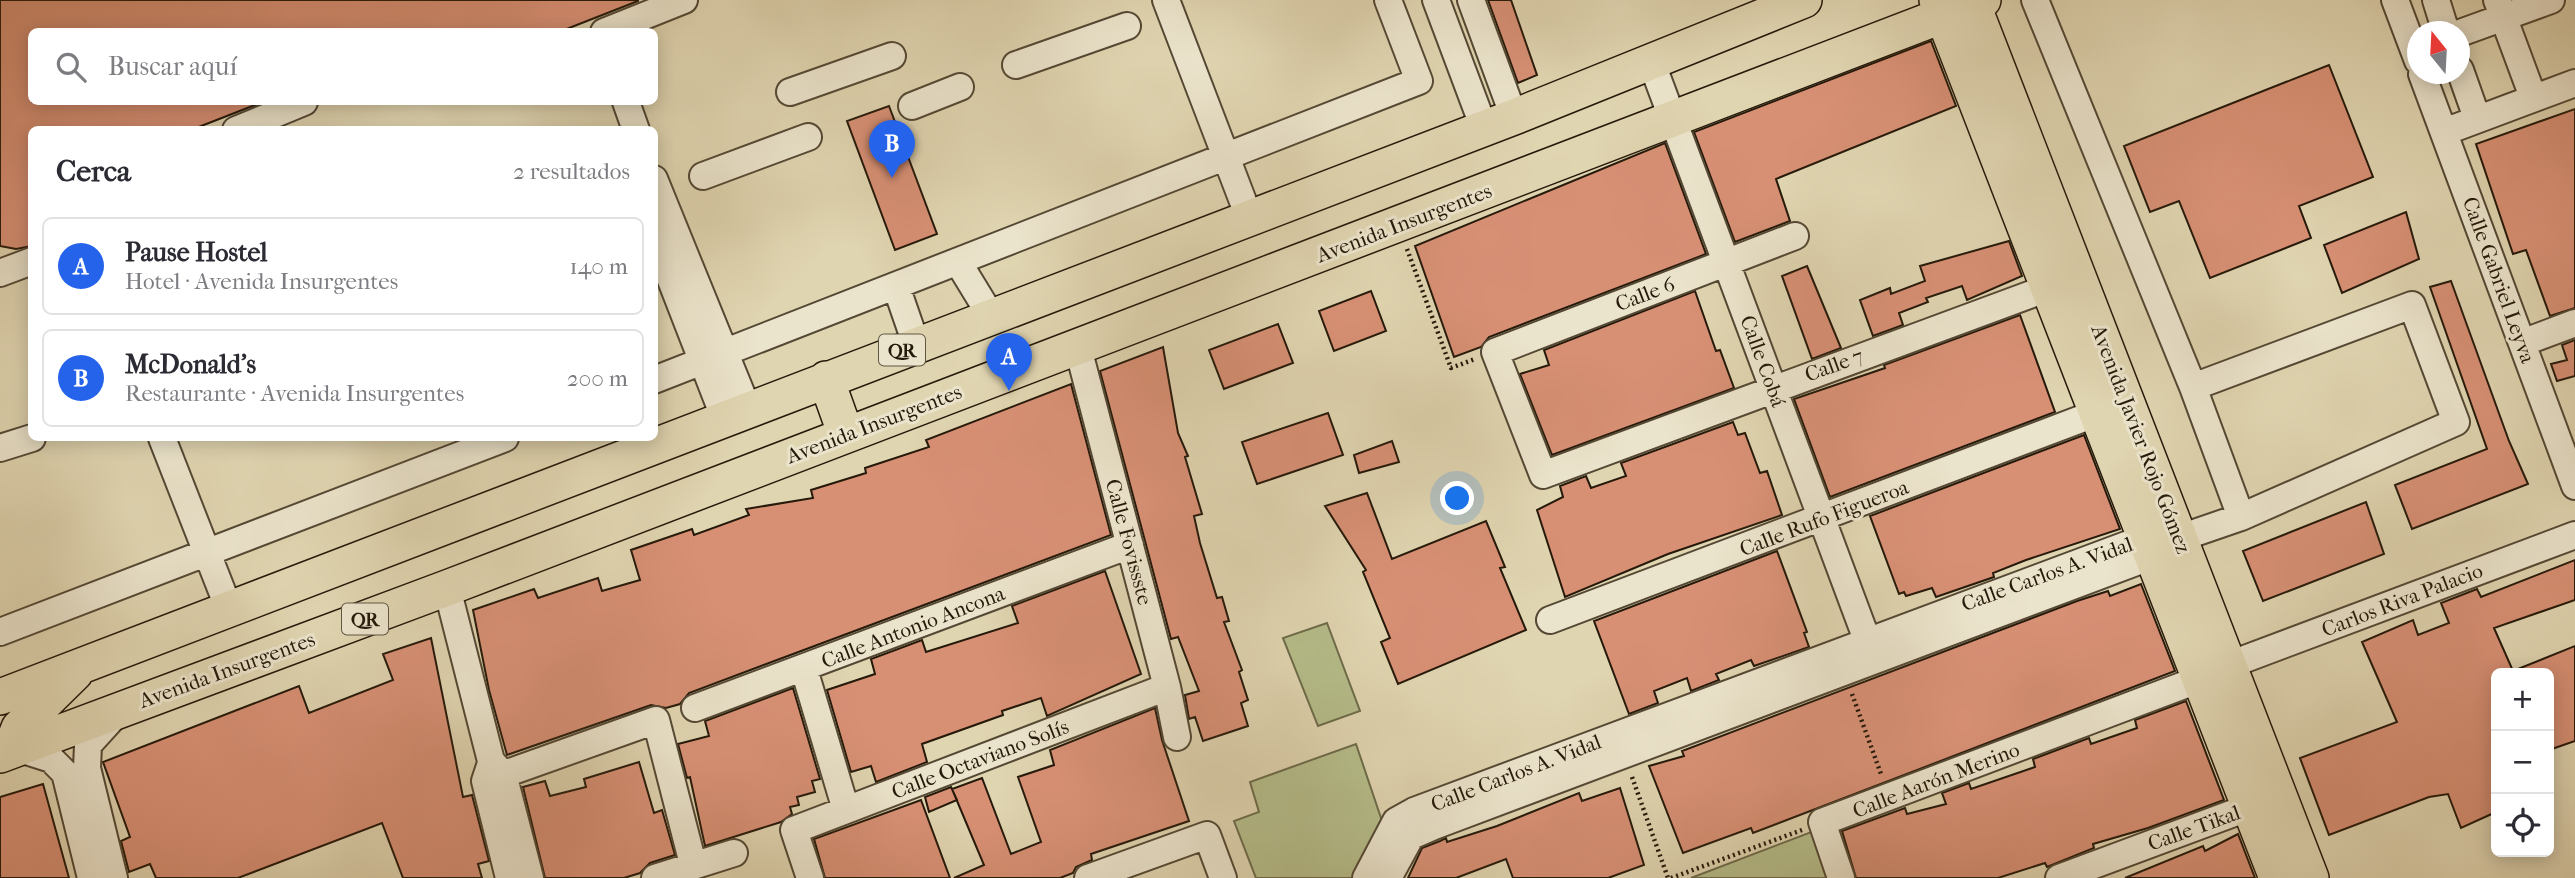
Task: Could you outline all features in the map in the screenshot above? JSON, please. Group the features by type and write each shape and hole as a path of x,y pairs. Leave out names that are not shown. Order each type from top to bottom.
{"main road":[{"name":"QR","path":"0,697 1499,122 1804,0"},
{"name":"Avenida Insurgentes","path":"8,752 447,588 1673,121 1961,4"},
{"name":"Avenida Javier Rojo Gómez","path":"1961,4 2049,288 2097,413 2311,878"},
{"name":"Avenida Javier Rojo Gómez","path":"1961,4 2159,544"},
{"path":"826,379 846,435"},
{"path":"8,752 19,728 82,665"},
{"name":"Avenida Javier Rojo Gómez","path":"2214,672 2250,807 2277,878"}],"street":[{"path":"614,28 684,0"},
{"path":"1167,0 1249,217"},
{"path":"658,378 1419,81 1388,0"},
{"path":"1436,0 1499,122"},
{"path":"1471,0 1499,122"},
{"path":"2035,0 2193,387 2241,517"},
{"path":"2395,0 2407,33"},
{"path":"2436,0 2443,21"},
{"path":"2470,26 2500,8 2551,0"},
{"path":"2500,8 2533,97"},
{"path":"1016,65 1127,26"},
{"path":"790,92 892,56"},
{"name":"Calle Cobá","path":"1651,61 1871,650"},
{"path":"2444,132 2575,83"},
{"name":"Calle Gabriel Leyva","path":"2426,84 2575,486"},
{"path":"2464,84 2477,118"},
{"path":"912,106 960,87"},
{"path":"246,126 297,105"},
{"path":"627,105 635,126"},
{"path":"703,176 808,137"},
{"name":"Calle 6","path":"1542,475 1495,352 1796,236"},
{"path":"658,246 714,357 736,414"},
{"path":"0,273 28,262"},
{"path":"958,262 990,316"},
{"path":"896,286 916,345"},
{"name":"Calle 7","path":"1542,475 2049,288"},
{"name":"Calle Carlos A. Vidal","path":"1366,878 1396,821 1414,811 2241,517 2456,422 2412,305 2193,387"},
{"path":"2522,343 2575,323"},
{"name":"Calle Fovissste","path":"1077,348 1167,687 1177,737"},
{"name":"Calle Rufo Figueroa","path":"1550,620 2097,413"},
{"path":"0,448 28,439"},
{"path":"163,441 229,609"},
{"path":"0,632 497,441"},
{"name":"Carlos Riva Palacio","path":"2214,672 2575,535"},
{"name":"Calle Antonio Ancona","path":"695,708 1130,545"},
{"path":"447,588 493,772 530,878"},
{"name":"Calle Carlos A. Vidal","path":"1388,878 1411,836 1845,673 1871,650"},
{"path":"804,669 846,810"},
{"name":"Calle Aarón Merino","path":"1822,822 2214,672"},
{"name":"Calle Octaviano Solís","path":"810,878 794,830 1167,687"},
{"path":"114,878 88,768 88,745 120,710"},
{"path":"493,772 656,720 693,864"},
{"path":"8,752 51,759 65,773 91,878"},
{"path":"493,772 509,878"},
{"name":"Calle Tikal","path":"2059,878 2250,807"},
{"path":"1822,822 1841,878"},
{"path":"1088,878 1207,835 1223,878"},
{"path":"655,878 734,853"}],"path":[{"path":"1398,225 1451,368"},
{"path":"1845,673 1890,798"},
{"path":"1625,756 1670,878 1822,822"}],"green space":[{"path":"1327,623 1360,711 1318,726 1283,638"},
{"path":"1356,744 1382,821 1354,878 1256,878 1234,821 1259,812 1250,782"},
{"path":"1814,831 1832,878 1691,878"}],"building":[{"path":"0,0 638,0 569,28 28,28 28,105 255,105 201,126 28,126 28,247 16,249 0,246"},
{"path":"1488,0 1511,0 1537,75 1518,83"},
{"path":"1931,41 1956,106 1776,179 1790,221 1735,242 1694,132"},
{"path":"2329,65 2373,177 2299,206 2311,238 2210,278 2179,201 2150,212 2124,146"},
{"path":"889,106 937,234 895,250 847,121"},
{"path":"2575,109 2575,308 2550,316 2526,250 2513,254 2476,144"},
{"path":"1665,143 1706,254 1489,337 1481,347 1454,357 1415,246"},
{"path":"2406,212 2419,259 2342,293 2324,245"},
{"path":"2009,241 2022,276 1967,300 1962,286 1926,298 1928,302 1899,313 1903,325 1873,336 1860,300 1890,288 1891,294 1925,281 1920,266"},
{"path":"1807,266 1841,348 1812,359 1782,276"},
{"path":"2451,281 2509,441 2528,484 2412,529 2395,485 2487,449 2430,287"},
{"path":"1371,291 1386,331 1334,351 1319,311"},
{"path":"1695,291 1716,351 1720,350 1734,388 1552,455 1520,374 1549,365 1544,350"},
{"path":"2020,315 2055,412 1830,497 1794,399 1885,368 1884,365"},
{"path":"1278,324 1293,363 1224,389 1209,350"},
{"path":"2575,340 2575,376 2557,381 2551,364 2567,360 2562,345"},
{"path":"1163,347 1178,433 1188,456 1185,457 1202,514 1194,516 1200,543 1217,598 1222,597 1229,621 1224,622 1242,670 1239,672 1248,700 1241,703 1248,726 1203,741 1195,717 1189,719 1185,695 1199,691 1178,637 1171,639 1100,371"},
{"path":"1071,384 1111,535 689,693 680,704 666,708 651,705 507,755 489,690 473,610 534,589 538,598 598,578 602,591 640,580 631,550 692,529 694,535 749,515 746,509 813,498 811,490 866,473 865,468 929,447 926,440"},
{"path":"1328,413 1343,455 1257,484 1242,442"},
{"path":"1733,422 1738,435 1745,433 1760,473 1767,471 1782,515 1668,554 1565,597 1537,510 1563,497 1560,486 1586,476 1591,488 1626,476 1621,463"},
{"path":"2084,435 2120,529 2026,560 1993,573 1994,577 1936,597 1932,588 1906,596 1904,592 1899,594 1870,516"},
{"path":"1392,441 1399,462 1359,473 1354,455"},
{"path":"1367,493 1392,559 1486,521 1505,567 1500,568 1526,630 1398,684 1381,642 1390,638 1363,572 1366,570 1325,506"},
{"path":"2366,502 2384,554 2263,601 2243,551"},
{"path":"1777,551 1807,632 1804,633 1809,647 1754,666 1751,660 1716,674 1719,680 1691,691 1687,678 1654,691 1658,703 1629,714 1594,621"},
{"path":"2575,560 2575,600 2494,628 2512,668 2491,668 2491,814 2461,828 2448,794 2429,797 2329,835 2300,758 2397,722 2362,642 2413,620 2418,635 2449,623 2441,603 2477,589 2481,597"},
{"path":"1105,571 1141,674 1047,716 1041,698 1002,711 1003,715 922,744 927,762 876,782 871,766 851,772 827,690 875,674 871,659 922,640 926,652 1018,623 1012,606"},
{"path":"2141,584 2175,671 1753,833 1751,828 1683,853 1649,766 1684,756 1682,751 2077,601 2108,591 2110,596"},
{"path":"431,638 463,797 472,795 489,861 478,864 482,878 403,878 382,823 238,878 156,878 150,864 129,872 121,841 130,837 103,762 299,686 309,713 393,680 383,654"},
{"path":"2575,646 2575,741 2554,748 2554,668 2520,668"},
{"path":"793,688 820,779 812,781 815,792 797,797 799,805 790,807 792,814 781,822 705,846 690,777 687,778 678,744 709,736 705,721"},
{"path":"2186,701 2224,800 2148,828 2093,844 2094,848 2047,867 2045,863 1998,878 1856,878 1842,831 1905,808 1907,814 1946,804 1942,793 1969,783 1971,789 2035,767 2033,759 2089,738 2091,744 2137,728 2135,720"},
{"path":"1155,708 1162,740 1189,821 1091,854 1092,860 1060,878 954,878 984,865 952,789 982,778 1011,854 1041,842 1018,777 1054,765 1050,750"},
{"path":"639,762 654,813 662,810 675,855 650,863 640,873 624,878 545,878 523,787 545,781 550,796 586,787 584,779"},
{"path":"43,784 69,878 0,878 0,797"},
{"path":"951,787 957,800 929,812 925,797"},
{"path":"1620,788 1644,865 1608,878 1513,878 1506,859 1456,878 1408,878 1422,848 1446,838 1447,842 1497,826 1579,793 1582,801"},
{"path":"921,800 950,878 825,878 814,839"},
{"path":"2238,834 2255,878 2125,878 2203,846 2205,851"}],"place":[{"name":"McDonald's","path":"892,178"},
{"name":"Pause Hostel","path":"1009,391"}]}
